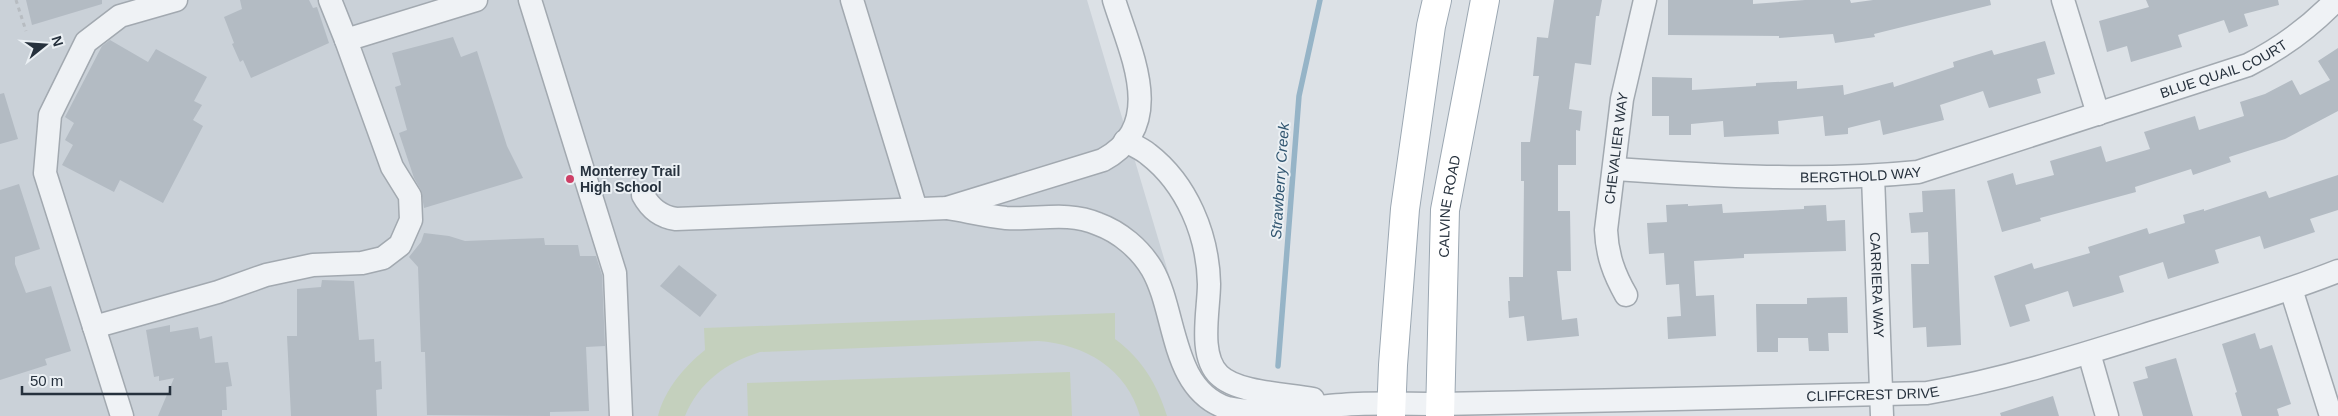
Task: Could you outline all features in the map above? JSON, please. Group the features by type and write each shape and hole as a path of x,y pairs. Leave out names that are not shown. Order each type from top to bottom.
{"main road":[{"path":"1390,410 1404,210 1430,26 1437,0"},
{"name":"CALVINE ROAD","path":"1439,410 1445,210 1485,0"}],"street":[{"path":"122,416 45,173 50,115 86,42 120,16 176,0"},
{"path":"94,327 218,292 266,275 313,265 362,263 383,258 400,245 411,220 410,196 392,167 330,0"},
{"path":"346,40 476,0"},
{"path":"530,0 615,273 621,416"},
{"path":"852,0 916,209"},
{"path":"947,208 1090,165 1113,154 1125,141 1136,124 1142,98 1137,74 1114,0"},
{"name":"CHEVALIER WAY","path":"1626,295 1611,264 1607,248 1606,230 1622,99 1645,0"},
{"path":"2063,0 2098,114"},
{"name":"BLUE QUAIL COURT","path":"2098,114 2248,65 2287,44 2321,16 2336,0"},
{"name":"BERGTHOLD WAY","path":"1615,168 1718,176 1873,176 1918,172 2098,114"},
{"path":"1125,141 1148,153 1164,168 1185,196 1200,228 1208,264 1208,355 1211,365 1219,376 1235,386 1351,405"},
{"name":"CARRIERA WAY","path":"1873,176 1881,405"},
{"path":"643,196 656,211 676,219 947,208 1008,218 1048,216 1075,218 1099,224 1120,236 1144,258 1153,270 1180,356 1198,389 1212,401 1227,408 1248,412 1351,405"},
{"name":"CLIFFCREST DRIVE","path":"1351,405 1390,410 1881,405 1927,393 1970,386 2089,353 2291,289 2338,271"},
{"path":"2291,289 2332,416"},
{"path":"2089,353 2107,416"}],"path":[{"path":"16,0 26,31"}],"shaded area":[{"name":"Monterrey Trail High School","path":"0,0 1087,0 1194,359 1214,416 0,416"}],"green space":[{"path":"1115,313 1115,339 1141,364 1158,393 1167,416 1140,416 1134,399 1125,385 1102,362 1072,347 1038,341 760,352 736,362 715,375 698,393 685,416 658,416 665,397 676,379 705,350 704,328"},
{"path":"1070,372 1072,416 748,416 747,383"}],"building":[{"path":"26,0 102,0 102,4 32,25"},
{"path":"240,0 309,0 313,8 317,7 329,43 251,78 243,60 240,62 232,44 234,43 224,17 242,9"},
{"path":"1554,0 1602,0 1599,16 1596,16 1591,65 1575,63 1569,109 1582,111 1580,131 1576,130 1576,165 1558,165 1558,211 1570,211 1571,271 1557,271 1562,320 1577,318 1579,336 1527,341 1524,316 1509,318 1509,277 1523,277 1524,181 1521,181 1521,142 1530,142 1539,76 1533,76 1537,37 1548,38"},
{"path":"1668,0 1753,0 1753,4 1805,0 1850,0 1851,3 1873,0 1990,0 1991,5 1874,34 1875,37 1835,43 1833,34 1779,38 1779,36 1668,35"},
{"path":"2146,0 2278,0 2279,5 2244,14 2248,26 2229,33 2224,20 2178,35 2182,47 2131,62 2127,46 2107,52 2099,21 2149,7"},
{"path":"453,37 461,57 477,51 507,146 523,178 424,208 421,190 414,178 399,133 407,130 395,87 401,85 392,53"},
{"path":"110,40 148,62 156,49 207,77 194,101 202,105 193,120 203,126 163,203 120,180 114,192 62,165 73,145 65,140 74,123 65,117 102,46"},
{"path":"2045,41 2055,74 2037,79 2041,93 1989,108 1983,91 1940,105 1944,120 1883,135 1880,120 1848,128 1848,134 1825,136 1823,116 1778,121 1779,134 1724,137 1723,121 1691,124 1691,135 1669,135 1669,116 1652,116 1652,77 1692,78 1692,90 1756,86 1756,83 1797,81 1797,89 1843,85 1844,95 1893,82 1894,87 1954,67 1953,62 1992,50 1994,55"},
{"path":"2338,48 2338,111 2285,139 2229,157 2231,162 2193,175 2191,169 2135,187 2136,192 2040,218 2041,221 2002,232 1987,181 2013,173 2016,185 2054,175 2050,161 2101,146 2106,162 2150,149 2144,132 2195,116 2199,130 2244,116 2240,102 2265,94 2292,80 2300,95 2330,80 2318,61"},
{"path":"4,93 18,139 0,144 0,94"},
{"path":"2338,175 2338,210 2310,219 2315,232 2264,249 2260,236 2215,250 2219,263 2168,279 2163,262 2119,276 2124,292 2073,307 2068,291 2025,305 2030,321 2010,327 1994,276 2032,263 2034,269 2090,253 2088,247 2147,228 2149,234 2185,223 2183,215 2204,209 2204,211 2266,191 2269,198"},
{"path":"19,184 40,249 15,257 15,264 26,293 51,286 71,351 45,359 47,365 0,380 0,190"},
{"path":"1955,189 1961,345 1927,347 1926,327 1913,328 1911,264 1929,264 1928,232 1911,233 1909,213 1923,212 1922,191"},
{"path":"1688,204 1688,206 1722,204 1723,213 1804,209 1804,206 1826,205 1827,221 1845,220 1846,251 1744,254 1744,258 1694,261 1696,296 1714,295 1716,336 1668,339 1667,317 1681,316 1679,284 1666,285 1664,253 1649,254 1647,223 1667,222 1666,205"},
{"path":"424,233 449,236 465,241 544,238 545,245 578,245 580,256 596,256 602,275 605,346 586,347 589,411 550,412 550,416 427,415 425,352 421,352 418,267 409,257 421,242"},
{"path":"679,265 717,295 700,317 660,286"},
{"path":"322,280 354,281 359,340 374,339 375,362 381,361 382,389 376,390 377,416 291,416 287,336 297,336 297,289 321,287"},
{"path":"1847,297 1848,333 1828,333 1829,351 1809,351 1808,338 1778,338 1778,352 1757,352 1756,304 1807,304 1807,298"},
{"path":"170,325 170,332 198,327 200,339 212,336 215,363 228,362 232,386 226,387 227,410 222,410 222,416 158,416 174,378 159,381 159,376 154,377 146,330"},
{"path":"2255,333 2260,349 2272,345 2291,404 2277,409 2279,416 2242,416 2235,393 2237,392 2222,344"},
{"path":"2176,358 2193,416 2143,416 2133,382 2148,378 2145,367"},
{"path":"2053,396 2059,416 2001,416 2000,413"}],"waterway":[{"name":"Strawberry Creek","path":"1278,366 1299,96 1320,0"}],"place":[{"name":"Monterrey Trail High School","path":"570,179"}]}
